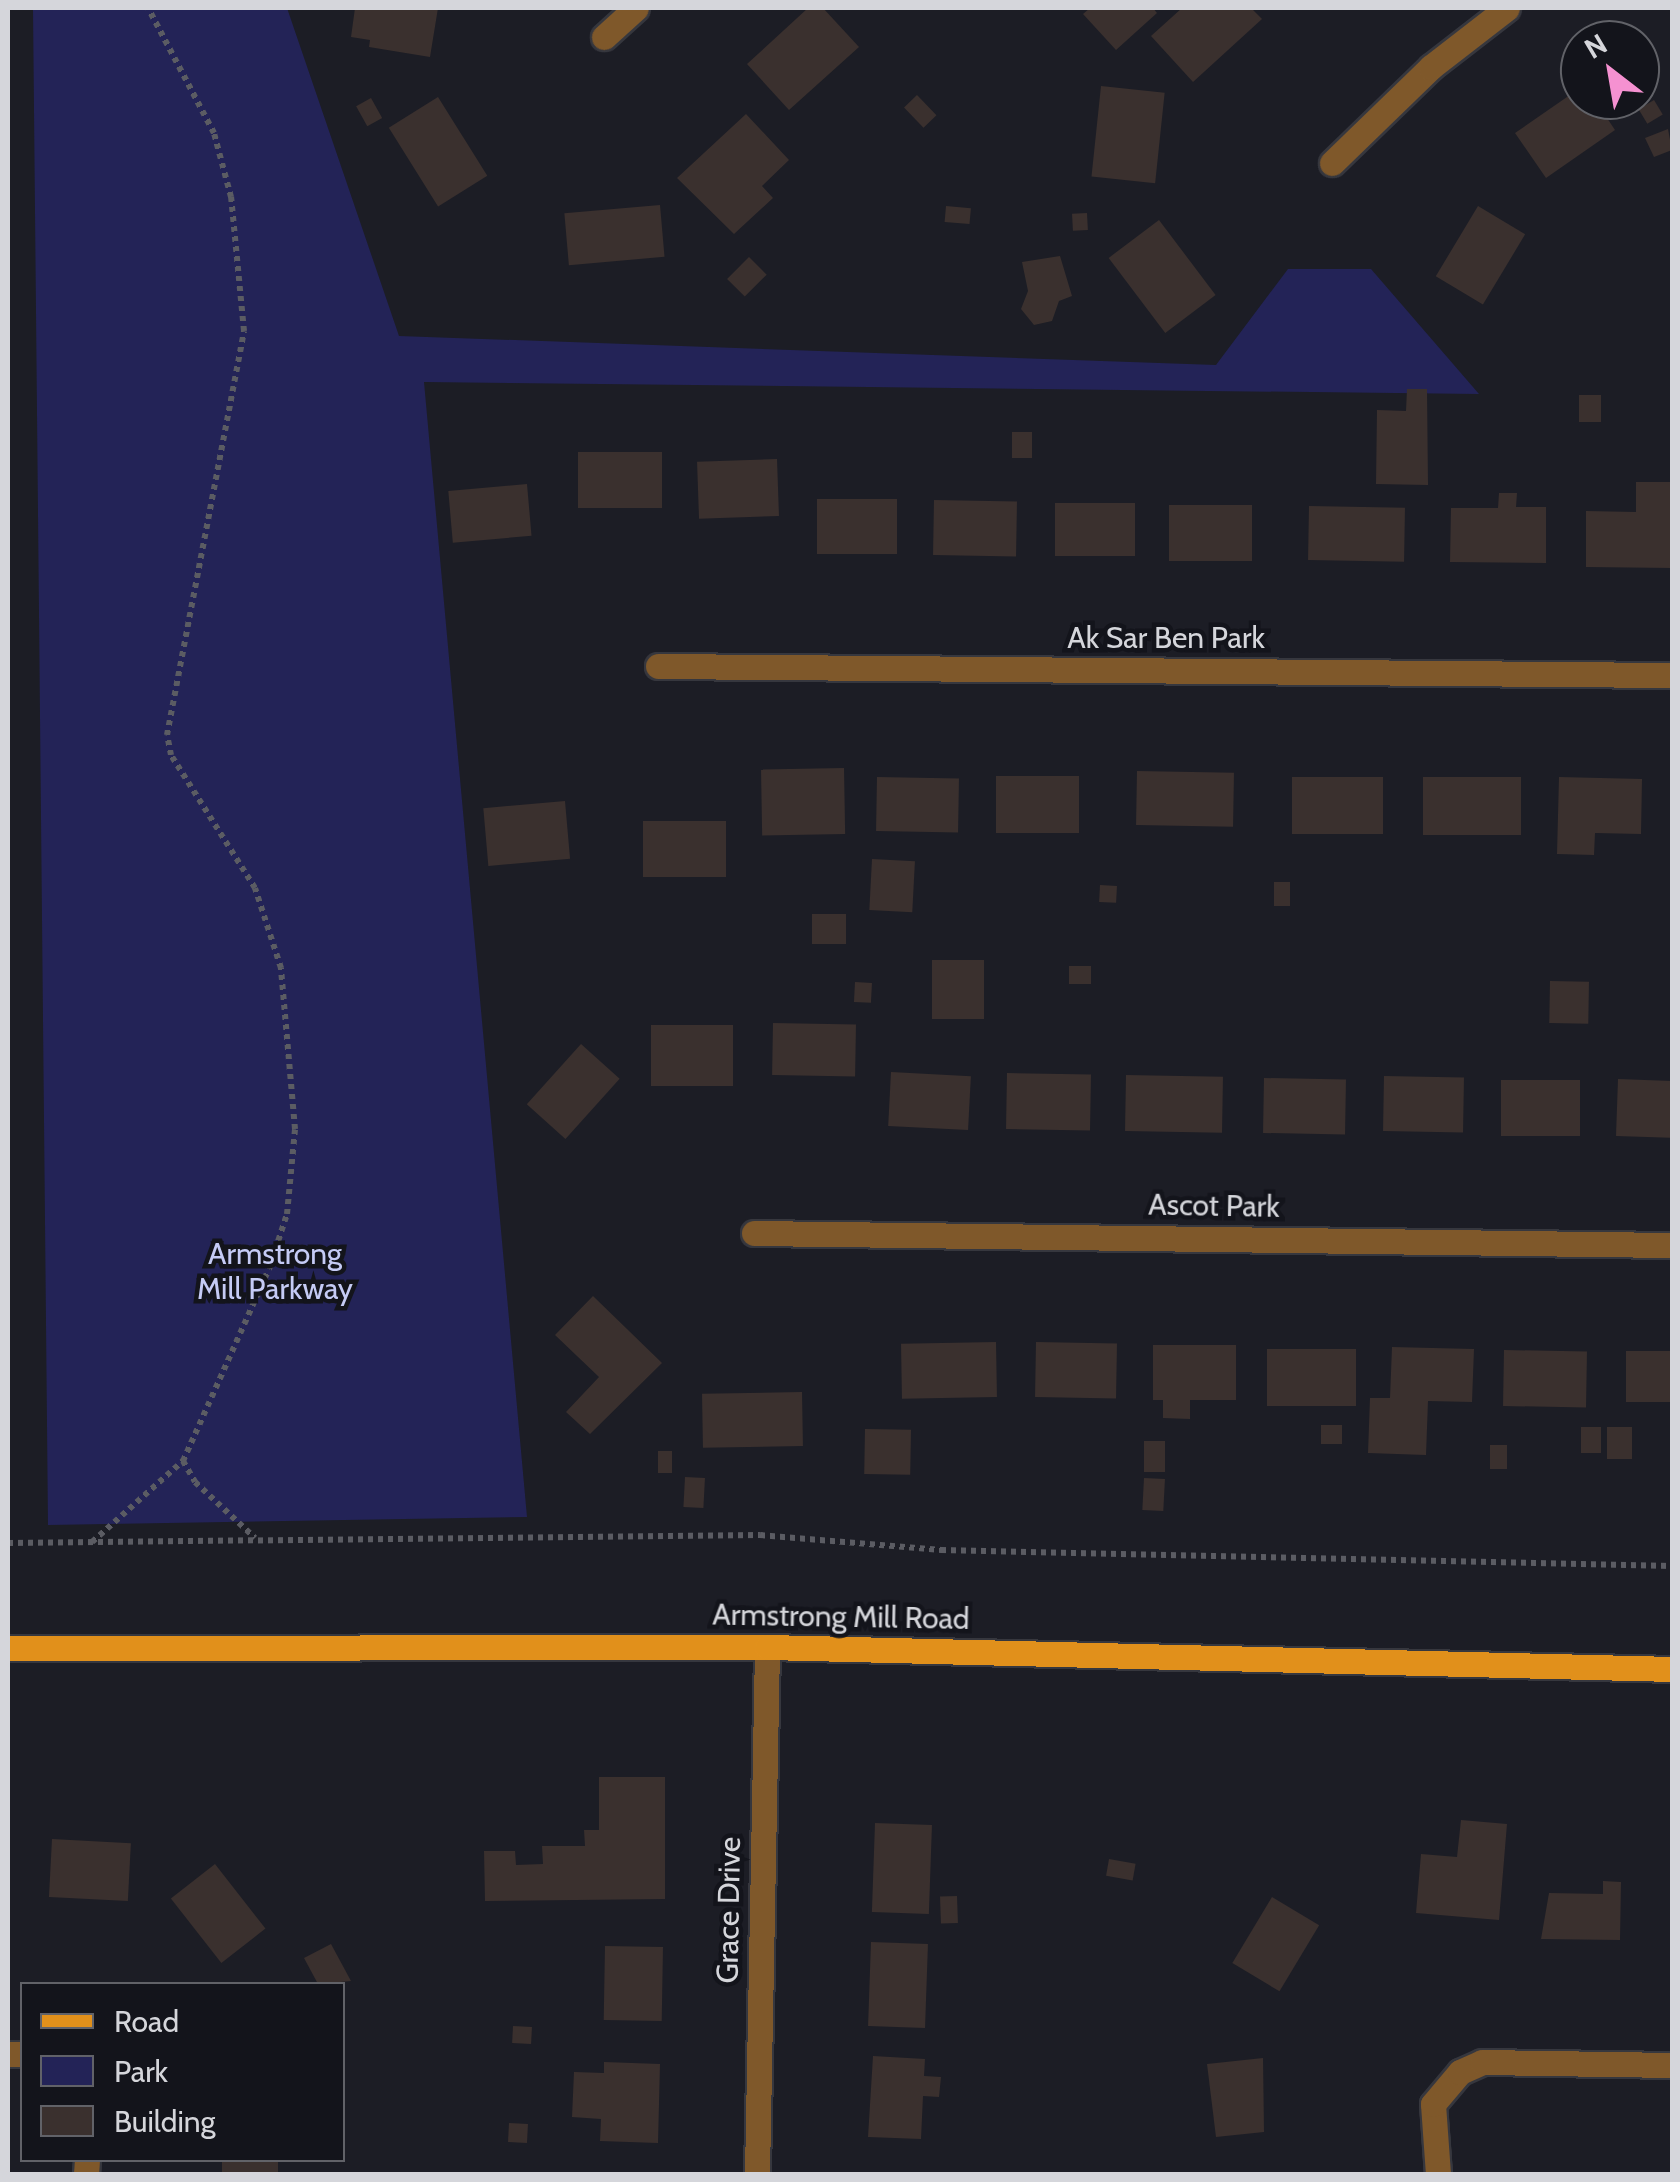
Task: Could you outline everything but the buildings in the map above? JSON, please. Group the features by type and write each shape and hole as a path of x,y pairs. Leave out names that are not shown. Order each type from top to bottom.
{"main road":[{"name":"Armstrong Mill Road","path":"8,1648 767,1647 1672,1669"}],"street":[{"path":"604,37 636,8"},
{"path":"1332,163 1431,67 1507,8"},
{"name":"Ak Sar Ben Park","path":"658,666 1672,675"},
{"name":"Ascot Park","path":"754,1232 1672,1245"},
{"name":"Grace Drive","path":"757,2174 767,1647"},
{"path":"1438,2174 1432,2104 1460,2072 1482,2062 1672,2065"}],"path":[{"path":"91,1543 183,1460 269,1269 286,1214 295,1129 281,968 259,900 171,755 167,736 244,331 230,197 214,133 148,8"},
{"path":"183,1460 195,1482 255,1538"},
{"path":"8,1543 760,1535 940,1550 1672,1566"}],"green space":[{"name":"Armstrong Mill Parkway","path":"33,8 287,8 399,336 1216,365 1288,269 1371,269 1479,394 424,382 527,1517 48,1525"}]}
